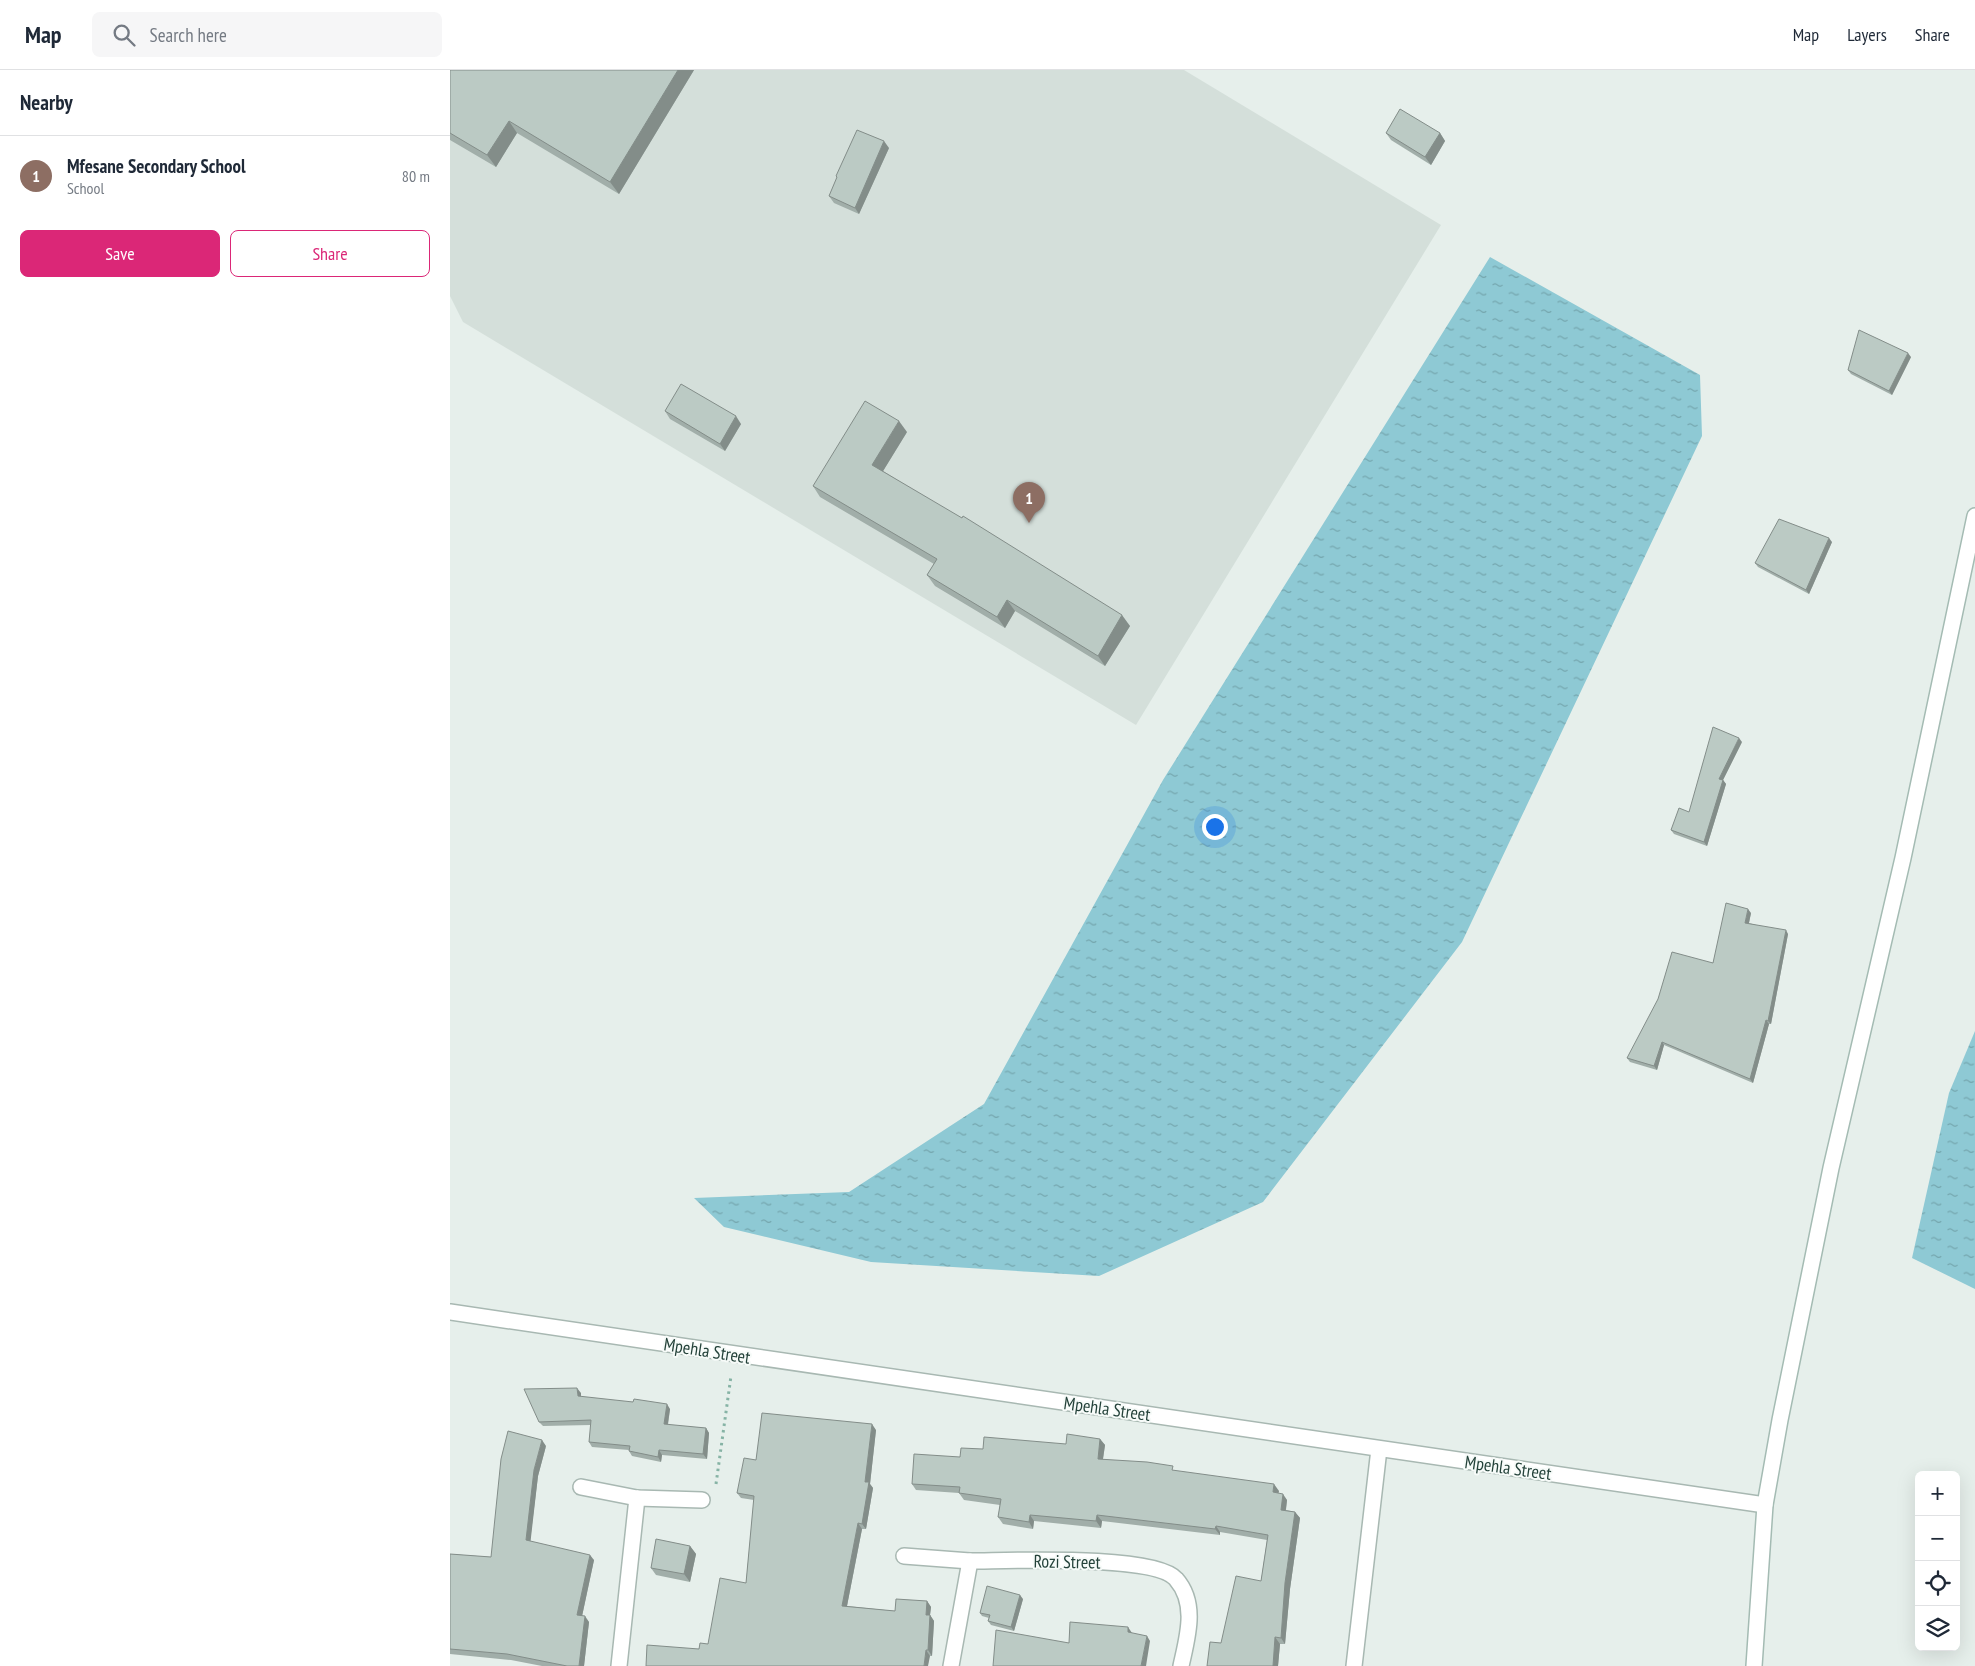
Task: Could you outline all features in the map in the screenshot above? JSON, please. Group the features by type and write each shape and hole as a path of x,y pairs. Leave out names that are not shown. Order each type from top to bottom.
{"street":[{"path":"1754,1666 1765,1506 1782,1411 1831,1168 1903,858 1975,516"},
{"name":"Mpehla Street","path":"450,1312 1765,1506"},
{"path":"1354,1666 1379,1449"},
{"path":"581,1487 637,1498 702,1500"},
{"path":"619,1666 637,1498"},
{"name":"Rozi Street","path":"904,1556 970,1561 1123,1564 1166,1572 1176,1578 1185,1593 1190,1609 1181,1666"},
{"path":"951,1666 970,1561"}],"path":[{"path":"702,1500 716,1489 734,1355"}],"shaded area":[{"path":"450,70 1184,70 1441,225 1136,725 463,322 450,296"}],"water":[{"path":"1490,257 1700,375 1702,436 1462,942 1263,1202 1099,1276 871,1262 724,1227 694,1198 849,1192 984,1104 1163,780"},
{"path":"1975,1031 1975,1289 1912,1258 1949,1093"}],"building":[{"path":"450,70 678,70 610,182 509,121 487,155 450,133"},
{"path":"1400,109 1440,133 1425,157 1386,133"},
{"path":"857,130 884,141 855,208 829,196"},
{"path":"1859,330 1908,353 1889,391 1848,370"},
{"path":"681,384 736,416 720,444 665,411"},
{"path":"865,401 899,421 872,465 962,518 963,516 1122,615 1098,656 1007,600 997,617 927,575 937,559 813,486"},
{"path":"1779,519 1829,538 1806,590 1755,563"},
{"path":"1713,727 1739,738 1719,779 1723,780 1704,842 1671,830 1679,808 1689,812"},
{"path":"1726,903 1748,909 1745,923 1786,930 1768,1021 1766,1020 1750,1079 1662,1042 1654,1066 1627,1058 1658,999 1672,952 1713,963"},
{"path":"577,1388 578,1396 633,1402 634,1399 667,1404 664,1424 706,1428 703,1454 659,1450 658,1457 629,1451 630,1446 589,1442 591,1420 539,1422 524,1389"},
{"path":"762,1413 872,1424 865,1482 869,1482 862,1524 858,1523 842,1606 895,1611 896,1599 927,1601 926,1615 930,1615 928,1650 926,1650 924,1666 646,1666 647,1645 699,1649 700,1643 708,1644 720,1578 746,1583 754,1496 737,1493 744,1458 756,1460"},
{"path":"508,1431 542,1440 534,1470 526,1540 590,1555 577,1615 585,1616 579,1666 567,1666 507,1654 450,1649 450,1554 491,1557 501,1459"},
{"path":"1067,1434 1100,1439 1098,1459 1147,1462 1173,1466 1172,1470 1274,1484 1273,1492 1283,1494 1281,1510 1295,1512 1285,1583 1281,1638 1275,1637 1273,1666 1207,1666 1210,1642 1221,1643 1236,1576 1261,1581 1268,1535 1216,1526 1215,1529 1097,1515 1096,1521 1030,1515 1029,1522 998,1517 1001,1499 959,1493 960,1487 912,1484 914,1454 960,1457 961,1448 983,1449 984,1437 1066,1444"},
{"path":"656,1539 690,1546 684,1574 651,1568"},
{"path":"987,1586 1020,1595 1011,1627 988,1621 990,1615 980,1613"},
{"path":"1070,1622 1128,1627 1128,1632 1147,1636 1141,1666 993,1666 996,1630 1069,1643"}],"place":[{"name":"Mfesane Secondary School","path":"1029,523"}]}
